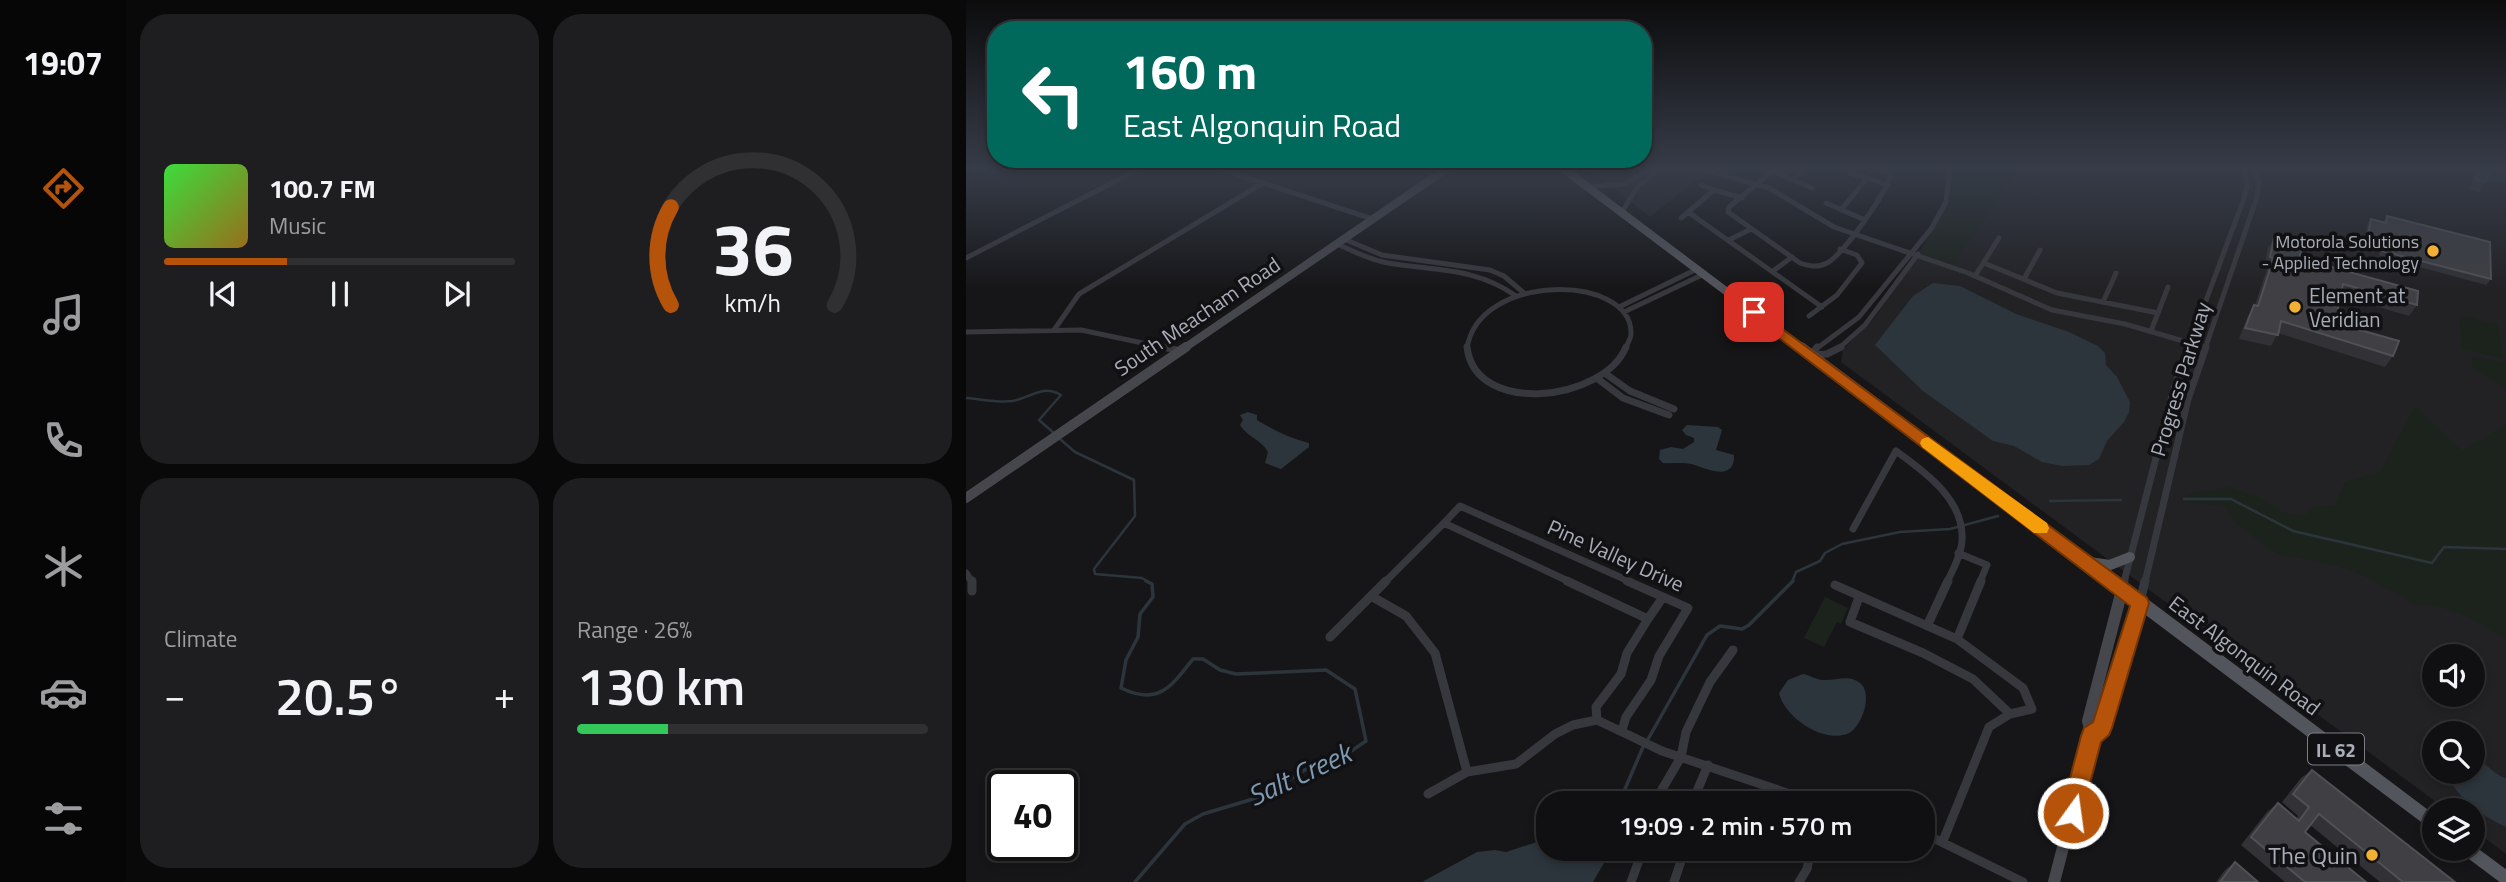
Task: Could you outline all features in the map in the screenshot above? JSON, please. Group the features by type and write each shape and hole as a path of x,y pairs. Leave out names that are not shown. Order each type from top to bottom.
{"main road":[{"name":"South Meacham Road","path":"966,498 1389,208"},
{"name":"East Algonquin Road","path":"1617,208 2422,815"},
{"path":"2086,562 2110,565 2130,557"},
{"path":"2054,882 2092,736 2088,722 2122,590"},
{"path":"2092,736 2101,728 2140,603"},
{"path":"2483,861 2506,878"}],"street":[{"path":"966,258 1063,208"},
{"path":"1054,330 1079,293 1221,208"},
{"path":"1340,208 1373,219"},
{"path":"1622,212 1624,208"},
{"path":"1681,218 1693,208"},
{"path":"1729,208 1727,210 1730,215 1792,257 1806,265 1821,267 1829,263 1874,208"},
{"path":"1802,208 1816,219 1852,234 1915,252 2052,310 2151,331 2190,343"},
{"path":"1836,208 1865,220"},
{"path":"1811,355 1835,351 1878,311 1944,208"},
{"name":"Progress Parkway","path":"2122,590 2169,405 2240,208"},
{"name":"Progress Parkway","path":"2140,603 2188,399 2254,208"},
{"path":"1688,212 1822,307"},
{"path":"1729,240 1751,229"},
{"path":"2231,233 2244,236"},
{"path":"1975,276 2000,238"},
{"path":"1340,242 1402,259 1468,265 1490,270 1504,276 1524,293"},
{"path":"1340,242 1387,263 1475,273 1501,282 1516,296"},
{"path":"1809,316 1837,295 1862,263 1857,255 1840,249"},
{"path":"2024,279 2040,250"},
{"path":"1811,355 1818,346 1858,317 1915,252"},
{"path":"1773,271 1792,257"},
{"path":"1984,263 2057,293 2158,313"},
{"path":"1621,309 1700,272"},
{"path":"2103,302 2116,273"},
{"path":"2151,331 2168,287"},
{"path":"1550,289 1575,290 1599,295 1621,309 1631,328 1632,338 1624,357 1598,379 1576,388 1541,395 1499,388 1478,375 1468,358 1468,336 1478,323 1524,293 1550,289"},
{"path":"966,332 1054,330 1106,334 1181,351"},
{"path":"1598,379 1623,398 1671,412 1630,391 1606,374"},
{"path":"1853,529 1896,451 1929,475 1959,515 1962,539 1927,626"},
{"name":"Pine Valley Drive","path":"1330,637 1460,506 1688,608 1659,656 1651,680 1626,717 1625,732"},
{"name":"Pine Valley Drive","path":"1444,523 1648,619"},
{"path":"1957,639 1987,565 1958,553"},
{"path":"966,573 972,579 972,591"},
{"path":"1835,585 1957,639 2023,688 2032,709 2010,714 1989,727 1943,841"},
{"path":"1371,596 1406,616 1435,653 1467,772"},
{"path":"1597,720 1596,707 1621,674 1627,653 1664,597"},
{"path":"1859,597 1850,622 1923,653 1973,679 2010,714"},
{"path":"1661,791 1681,757 1686,732 1710,682 1733,650"},
{"path":"1428,794 1467,772 1516,764 1555,734 1573,725 1597,720 1662,751 1783,791"},
{"path":"1697,791 1708,765"},
{"path":"1935,838 2023,882"},
{"path":"1632,882 1639,861"},
{"path":"1674,882 1681,861"},
{"path":"1800,882 1809,861"}],"shaded area":[{"path":"1639,208 1661,208 1650,217"},
{"path":"1944,208 2506,208 2506,854 2485,838 2485,798 2431,798 1841,362 1843,349 1873,320 1919,253"},
{"path":"1944,208 1992,208 1951,267 1918,254"},
{"path":"1933,283 1960,286 2016,314 2069,332 2098,346 2105,353 2106,365 2117,377 2130,402 2124,422 2107,441 2099,459 2089,465 2062,466 2042,462 2014,446 1993,441 1923,391 1875,345 1913,296"},
{"path":"2460,315 2498,325 2502,359 2462,348"},
{"path":"2472,357 2506,362 2506,388 2472,368"},
{"path":"2415,406 2462,451 2506,425 2506,639 2470,618 2444,608 2414,604 2363,575 2334,565 2278,554 2243,529 2229,516 2225,506 2185,502 2185,495 2228,487 2257,496 2282,512 2304,516 2313,507 2335,505 2345,482 2380,472"},
{"path":"1248,412 1257,415 1257,420 1276,431 1309,443 1309,447 1281,469 1265,463 1268,452 1240,425 1243,420 1240,415"},
{"path":"1687,425 1718,427 1722,430 1716,450 1734,455 1730,469 1718,472 1688,463 1663,463 1659,459 1660,450 1671,447 1683,449 1694,442 1694,438 1682,430"},
{"path":"1825,597 1848,608 1841,624 1837,622 1824,647 1804,638"},
{"path":"1803,674 1821,680 1847,678 1860,683 1864,688 1866,703 1861,719 1852,731 1837,736 1826,735 1805,726 1788,710 1779,693 1788,680"},
{"path":"2485,764 2506,778 2506,827 2485,815 2485,798 2463,798 2452,784 2485,784"},
{"path":"1536,842 1536,861 1605,861 1593,882 1422,882 1477,852 1506,852"}],"building":[{"name":"Motorola Solutions - Applied Technology","path":"2387,216 2490,242 2491,279 2382,251 2384,238 2368,234 2371,219 2386,223"},
{"name":"Element at Veridian","path":"2274,238 2302,248 2299,258 2418,291 2417,305 2343,284 2335,323 2399,341 2393,356 2281,321 2278,335 2245,328 2254,305 2258,306 2269,272"},
{"path":"2312,770 2422,856 2422,861 2428,861 2455,882 2403,882 2319,814 2305,832 2366,882 2305,882 2251,837 2278,803 2299,821 2309,807 2293,794"},
{"path":"2235,862 2258,882 2220,882"}],"waterway":[{"name":"Salt Creek","path":"966,398 1006,401 1042,391 1054,392 1061,395 1039,420 1055,434"},
{"name":"Salt Creek","path":"1060,439 1075,452 1134,480 1135,516 1094,569 1095,574 1142,578 1149,582"},
{"path":"2184,499 2231,499 2293,531 2432,563 2444,547 2506,549"},
{"path":"2050,501 2121,500"},
{"path":"1792,582 1796,572 1820,561 1825,553 1842,544 1900,532 1950,529 1998,516"},
{"name":"Salt Creek","path":"1135,882 1185,824 1203,814 1263,796 1313,765 1341,758 1366,741 1355,689 1326,670 1236,674 1220,670 1203,659 1193,659 1163,691 1145,695 1121,688 1126,660 1138,637 1140,614 1153,597 1152,584 1146,581"},
{"path":"1647,741 1707,635 1720,626 1742,629 1749,625 1792,582"},
{"path":"1624,791 1643,747"}],"slow traffic":[{"path":"1928,443 2041,528"}],"place":[{"name":"Motorola Solutions - Applied Technology","path":"2433,251"},
{"name":"Element at Veridian","path":"2295,307"},
{"name":"The Quin","path":"2372,855"}],"route":[{"path":"1754,312 2140,603 2101,728 2092,736 2073,813"}]}
